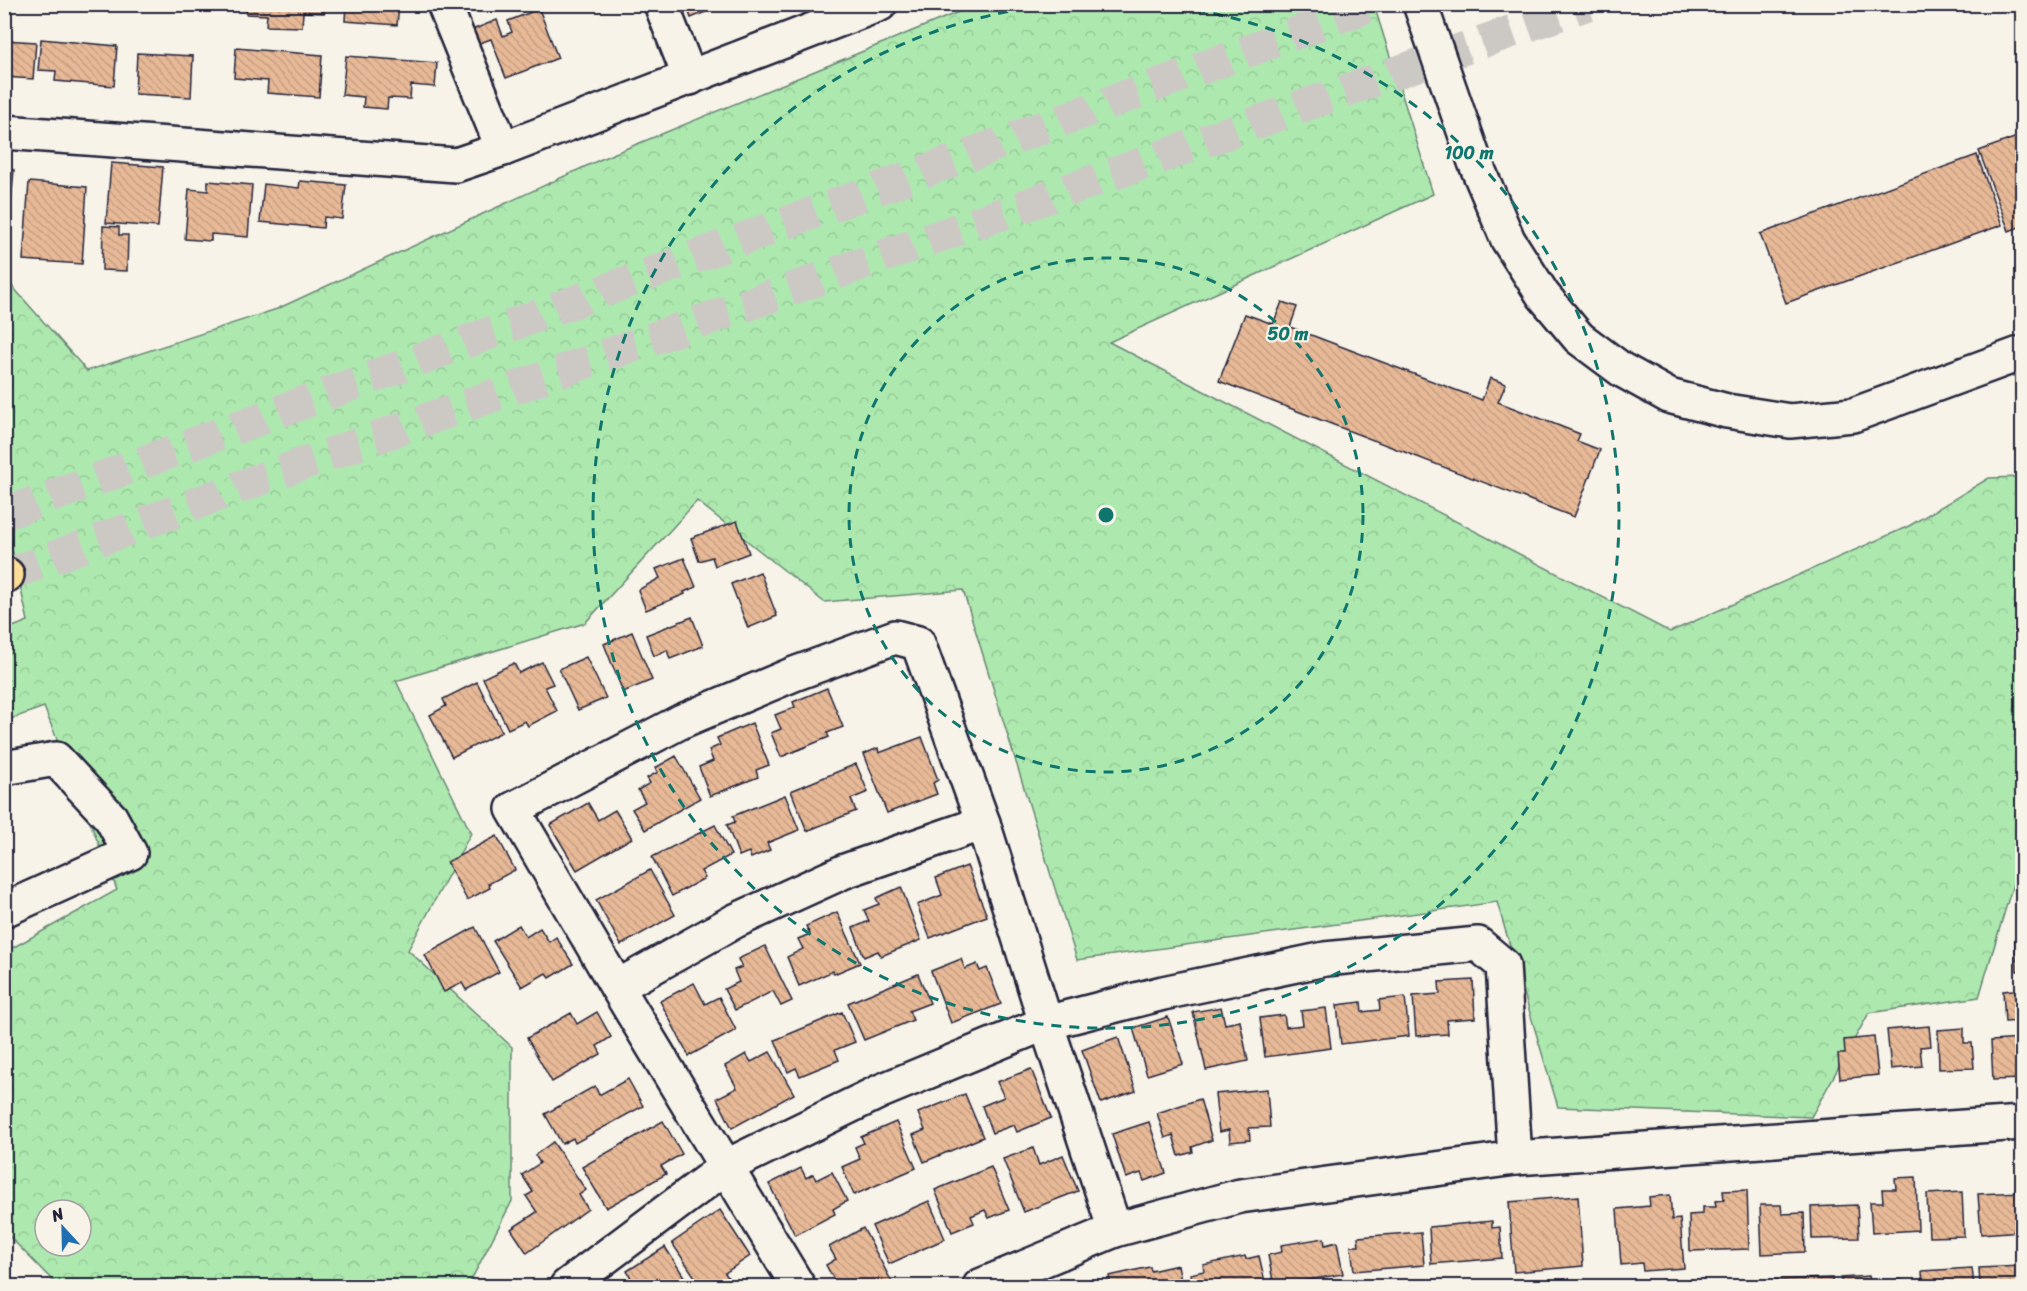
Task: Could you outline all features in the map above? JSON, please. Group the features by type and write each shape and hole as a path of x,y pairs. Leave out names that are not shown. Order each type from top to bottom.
{"street":[{"path":"444,4 503,149"},
{"path":"661,4 690,78"},
{"path":"4,132 456,165 880,4"},
{"path":"1420,4 1475,162 1508,240 1543,295 1579,338 1622,370 1668,396 1726,411 1790,422 1853,416 2022,353"},
{"path":"798,1287 617,987 513,809 681,721 794,674 896,637 918,643 983,823 1115,1230"},
{"path":"4,768 56,759 111,818 130,853 4,909"},
{"path":"617,987 735,921 845,871 983,823"},
{"path":"567,1287 727,1166 880,1091 1046,1023 1162,993 1325,959 1478,944 1503,966 1515,1158"},
{"path":"980,1287 1115,1230 1240,1196 1515,1158 2022,1123"}],"green space":[{"path":"984,5 1374,5 1433,194 1109,342 1670,632 1909,526 1989,478 2022,477 2022,854 1979,997 1869,1013 1811,1117 1558,1107 1497,902 1077,960 963,590 824,602 697,501 585,623 396,681 471,833 408,950 512,1047 512,1201 468,1286 58,1286 5,1232 5,952 117,890 44,707 5,721 5,630 28,621 5,518 4,277 87,371 277,309 608,156 961,11"}],"building":[{"path":"91,4 145,4 144,8"},
{"path":"170,4 228,4 228,10"},
{"path":"247,4 324,4 324,13 303,12 302,27 266,26 267,15 246,14"},
{"path":"346,4 399,4 397,25 345,21"},
{"path":"686,4 725,4 691,18"},
{"path":"539,9 558,58 506,78 491,39 477,44 472,30 497,20 503,36 512,32 508,21"},
{"path":"41,39 117,46 114,86 55,81 56,71 38,70"},
{"path":"4,40 36,42 33,79 4,77"},
{"path":"236,48 322,55 319,97 267,93 268,81 234,78"},
{"path":"137,53 193,56 191,97 135,94"},
{"path":"346,56 437,63 435,87 411,85 410,99 388,98 387,109 363,107 364,97 342,95"},
{"path":"2022,135 2022,226 2009,231 1979,151"},
{"path":"1977,155 2002,225 1786,303 1760,234"},
{"path":"111,163 163,167 158,227 106,223"},
{"path":"4,169 14,170 10,214 4,214"},
{"path":"208,181 252,185 248,237 211,234 211,241 185,239 189,189 208,191"},
{"path":"300,181 346,185 342,219 324,217 323,228 260,222 264,184 299,188"},
{"path":"29,182 87,187 82,264 23,260"},
{"path":"103,226 119,227 119,235 128,235 127,271 102,270"},
{"path":"1282,302 1297,307 1290,327 1482,400 1490,378 1506,384 1498,402 1580,434 1577,441 1600,450 1574,517 1219,381 1245,314 1273,324"},
{"path":"737,521 749,553 715,566 712,557 699,561 691,538"},
{"path":"684,558 696,587 646,610 638,590 660,578 656,569"},
{"path":"760,572 777,616 748,628 731,584"},
{"path":"692,617 703,646 670,659 667,650 654,656 646,635"},
{"path":"632,632 652,680 623,692 604,644"},
{"path":"586,657 606,698 578,710 559,669"},
{"path":"542,662 553,684 545,687 557,711 528,726 525,721 508,729 483,678 514,663 519,673"},
{"path":"477,682 502,732 452,757 430,715 446,706 443,699"},
{"path":"827,688 843,727 827,733 829,737 781,757 771,733 781,729 775,715 795,707 793,702"},
{"path":"752,723 769,765 756,770 758,777 710,796 699,767 713,761 709,750 720,745 717,738"},
{"path":"922,737 938,780 933,783 937,794 887,813 864,754 878,748 879,753"},
{"path":"676,756 700,798 645,830 632,809 645,802 638,790 650,783 647,778 658,772 655,768"},
{"path":"856,764 868,792 851,799 856,811 807,831 791,791"},
{"path":"785,795 799,830 767,843 770,850 751,858 749,852 739,856 727,825 735,822 733,816"},
{"path":"588,803 598,820 615,810 632,838 577,870 550,825"},
{"path":"715,825 731,855 701,871 705,878 672,896 652,857"},
{"path":"497,836 515,870 488,884 490,888 467,900 447,862"},
{"path":"967,866 987,916 930,938 917,905 942,895 936,878"},
{"path":"650,870 675,915 621,945 596,900"},
{"path":"901,887 921,940 881,956 878,951 864,957 853,928 869,921 864,910 879,904 876,898"},
{"path":"837,912 860,963 834,974 833,971 799,986 787,957 803,949 798,939 810,934 806,926"},
{"path":"519,925 526,937 540,928 549,942 556,937 573,964 550,978 546,973 522,987 493,941"},
{"path":"475,927 499,972 466,990 462,983 444,992 425,955"},
{"path":"2022,939 2022,970 2017,971 2015,940"},
{"path":"765,946 792,1001 781,1006 773,991 735,1010 724,989 739,982 734,970 742,967 738,959"},
{"path":"961,959 965,969 977,964 980,971 987,968 1001,1004 951,1023 931,971"},
{"path":"918,974 930,1003 909,1011 913,1020 864,1040 848,1003"},
{"path":"1473,980 1475,1018 1447,1020 1448,1034 1416,1036 1413,996 1440,994 1439,982"},
{"path":"694,983 705,1004 719,997 736,1030 689,1056 660,1001"},
{"path":"2022,989 2022,1021 2005,1022 2003,991"},
{"path":"1405,997 1409,1036 1341,1044 1337,1005 1361,1002 1362,1012 1380,1010 1379,1000"},
{"path":"1221,1007 1225,1024 1240,1021 1248,1061 1206,1070 1193,1012"},
{"path":"1326,1008 1331,1048 1265,1057 1260,1018 1284,1015 1286,1027 1303,1025 1301,1011"},
{"path":"597,1012 611,1037 597,1046 601,1054 552,1082 527,1038 571,1013 577,1024"},
{"path":"842,1012 855,1042 835,1050 839,1060 800,1076 796,1068 788,1072 775,1040"},
{"path":"1168,1017 1183,1064 1147,1075 1133,1028"},
{"path":"1929,1026 1931,1046 1920,1047 1922,1066 1891,1069 1887,1030"},
{"path":"1964,1028 1964,1043 1972,1043 1974,1068 1939,1069 1938,1030"},
{"path":"1118,1037 1136,1091 1101,1103 1082,1050"},
{"path":"1874,1037 1878,1075 1840,1079 1838,1054 1845,1054 1844,1040"},
{"path":"2022,1039 2022,1079 1993,1080 1991,1041"},
{"path":"770,1052 794,1094 732,1128 717,1098 737,1088 725,1066 746,1054 751,1062"},
{"path":"1031,1069 1051,1118 1017,1132 1014,1125 992,1133 982,1106 1004,1097 997,1082"},
{"path":"628,1079 643,1106 575,1143 573,1138 562,1144 545,1114 595,1086 599,1095"},
{"path":"1267,1089 1270,1127 1249,1128 1250,1140 1230,1142 1229,1130 1219,1132 1215,1094"},
{"path":"965,1094 983,1137 924,1162 913,1135 925,1130 918,1113"},
{"path":"1200,1099 1212,1140 1192,1147 1193,1152 1179,1156 1173,1135 1165,1138 1157,1113"},
{"path":"663,1121 682,1154 661,1166 666,1174 606,1208 582,1167"},
{"path":"896,1122 916,1168 854,1195 842,1167 860,1159 855,1147 864,1143 861,1137"},
{"path":"1149,1122 1166,1173 1144,1181 1141,1173 1126,1178 1112,1134"},
{"path":"553,1142 586,1190 579,1195 588,1209 527,1253 511,1229 537,1212 526,1196 533,1192 522,1175 540,1163 535,1155"},
{"path":"1033,1148 1039,1165 1063,1155 1078,1191 1024,1212 1003,1159"},
{"path":"991,1167 1009,1210 989,1218 985,1210 971,1216 974,1223 952,1232 935,1190"},
{"path":"801,1168 806,1178 813,1174 816,1180 832,1172 847,1201 833,1209 835,1214 795,1235 769,1184"},
{"path":"1916,1177 1918,1230 1872,1233 1870,1202 1883,1202 1882,1189 1896,1189 1895,1178"},
{"path":"1747,1190 1749,1249 1690,1251 1689,1215 1703,1214 1703,1207 1716,1207 1715,1201 1724,1200 1723,1191"},
{"path":"1962,1192 1964,1236 1929,1237 1927,1194"},
{"path":"2022,1192 2022,1231 1981,1234 1978,1194"},
{"path":"1670,1195 1672,1220 1680,1219 1684,1268 1643,1271 1642,1263 1621,1265 1617,1209 1650,1206 1649,1197"},
{"path":"1578,1196 1583,1266 1514,1272 1509,1202"},
{"path":"929,1201 945,1239 889,1264 872,1226"},
{"path":"1760,1205 1781,1205 1782,1214 1804,1213 1805,1252 1762,1254"},
{"path":"1857,1205 1859,1238 1812,1239 1811,1207"},
{"path":"720,1210 750,1256 725,1273 729,1279 718,1286 701,1286 672,1243"},
{"path":"1492,1221 1492,1228 1500,1227 1502,1258 1431,1264 1429,1227"},
{"path":"863,1228 893,1284 888,1286 828,1286 826,1284 834,1280 826,1265 836,1259 829,1247"},
{"path":"1421,1232 1424,1265 1354,1271 1351,1246 1359,1246 1358,1237"},
{"path":"1324,1238 1325,1245 1337,1242 1343,1274 1274,1286 1268,1255 1282,1252 1281,1245"},
{"path":"665,1247 690,1286 628,1285 633,1281 627,1271"},
{"path":"1245,1256 1246,1259 1259,1256 1266,1286 1193,1286 1190,1274 1204,1271 1203,1265"},
{"path":"1178,1265 1182,1286 1111,1286 1109,1276 1150,1267 1151,1271"},
{"path":"2022,1266 2022,1286 1980,1286 1979,1268"},
{"path":"1972,1268 1974,1286 1923,1286 1922,1271"},
{"path":"1869,1276 1870,1281 1902,1280 1902,1286 1841,1286 1841,1278"},
{"path":"1832,1278 1832,1286 1775,1286 1775,1280"}],"tunnel":[{"path":"4,514 1374,4"},
{"path":"7,575 263,478 1588,4"}]}
